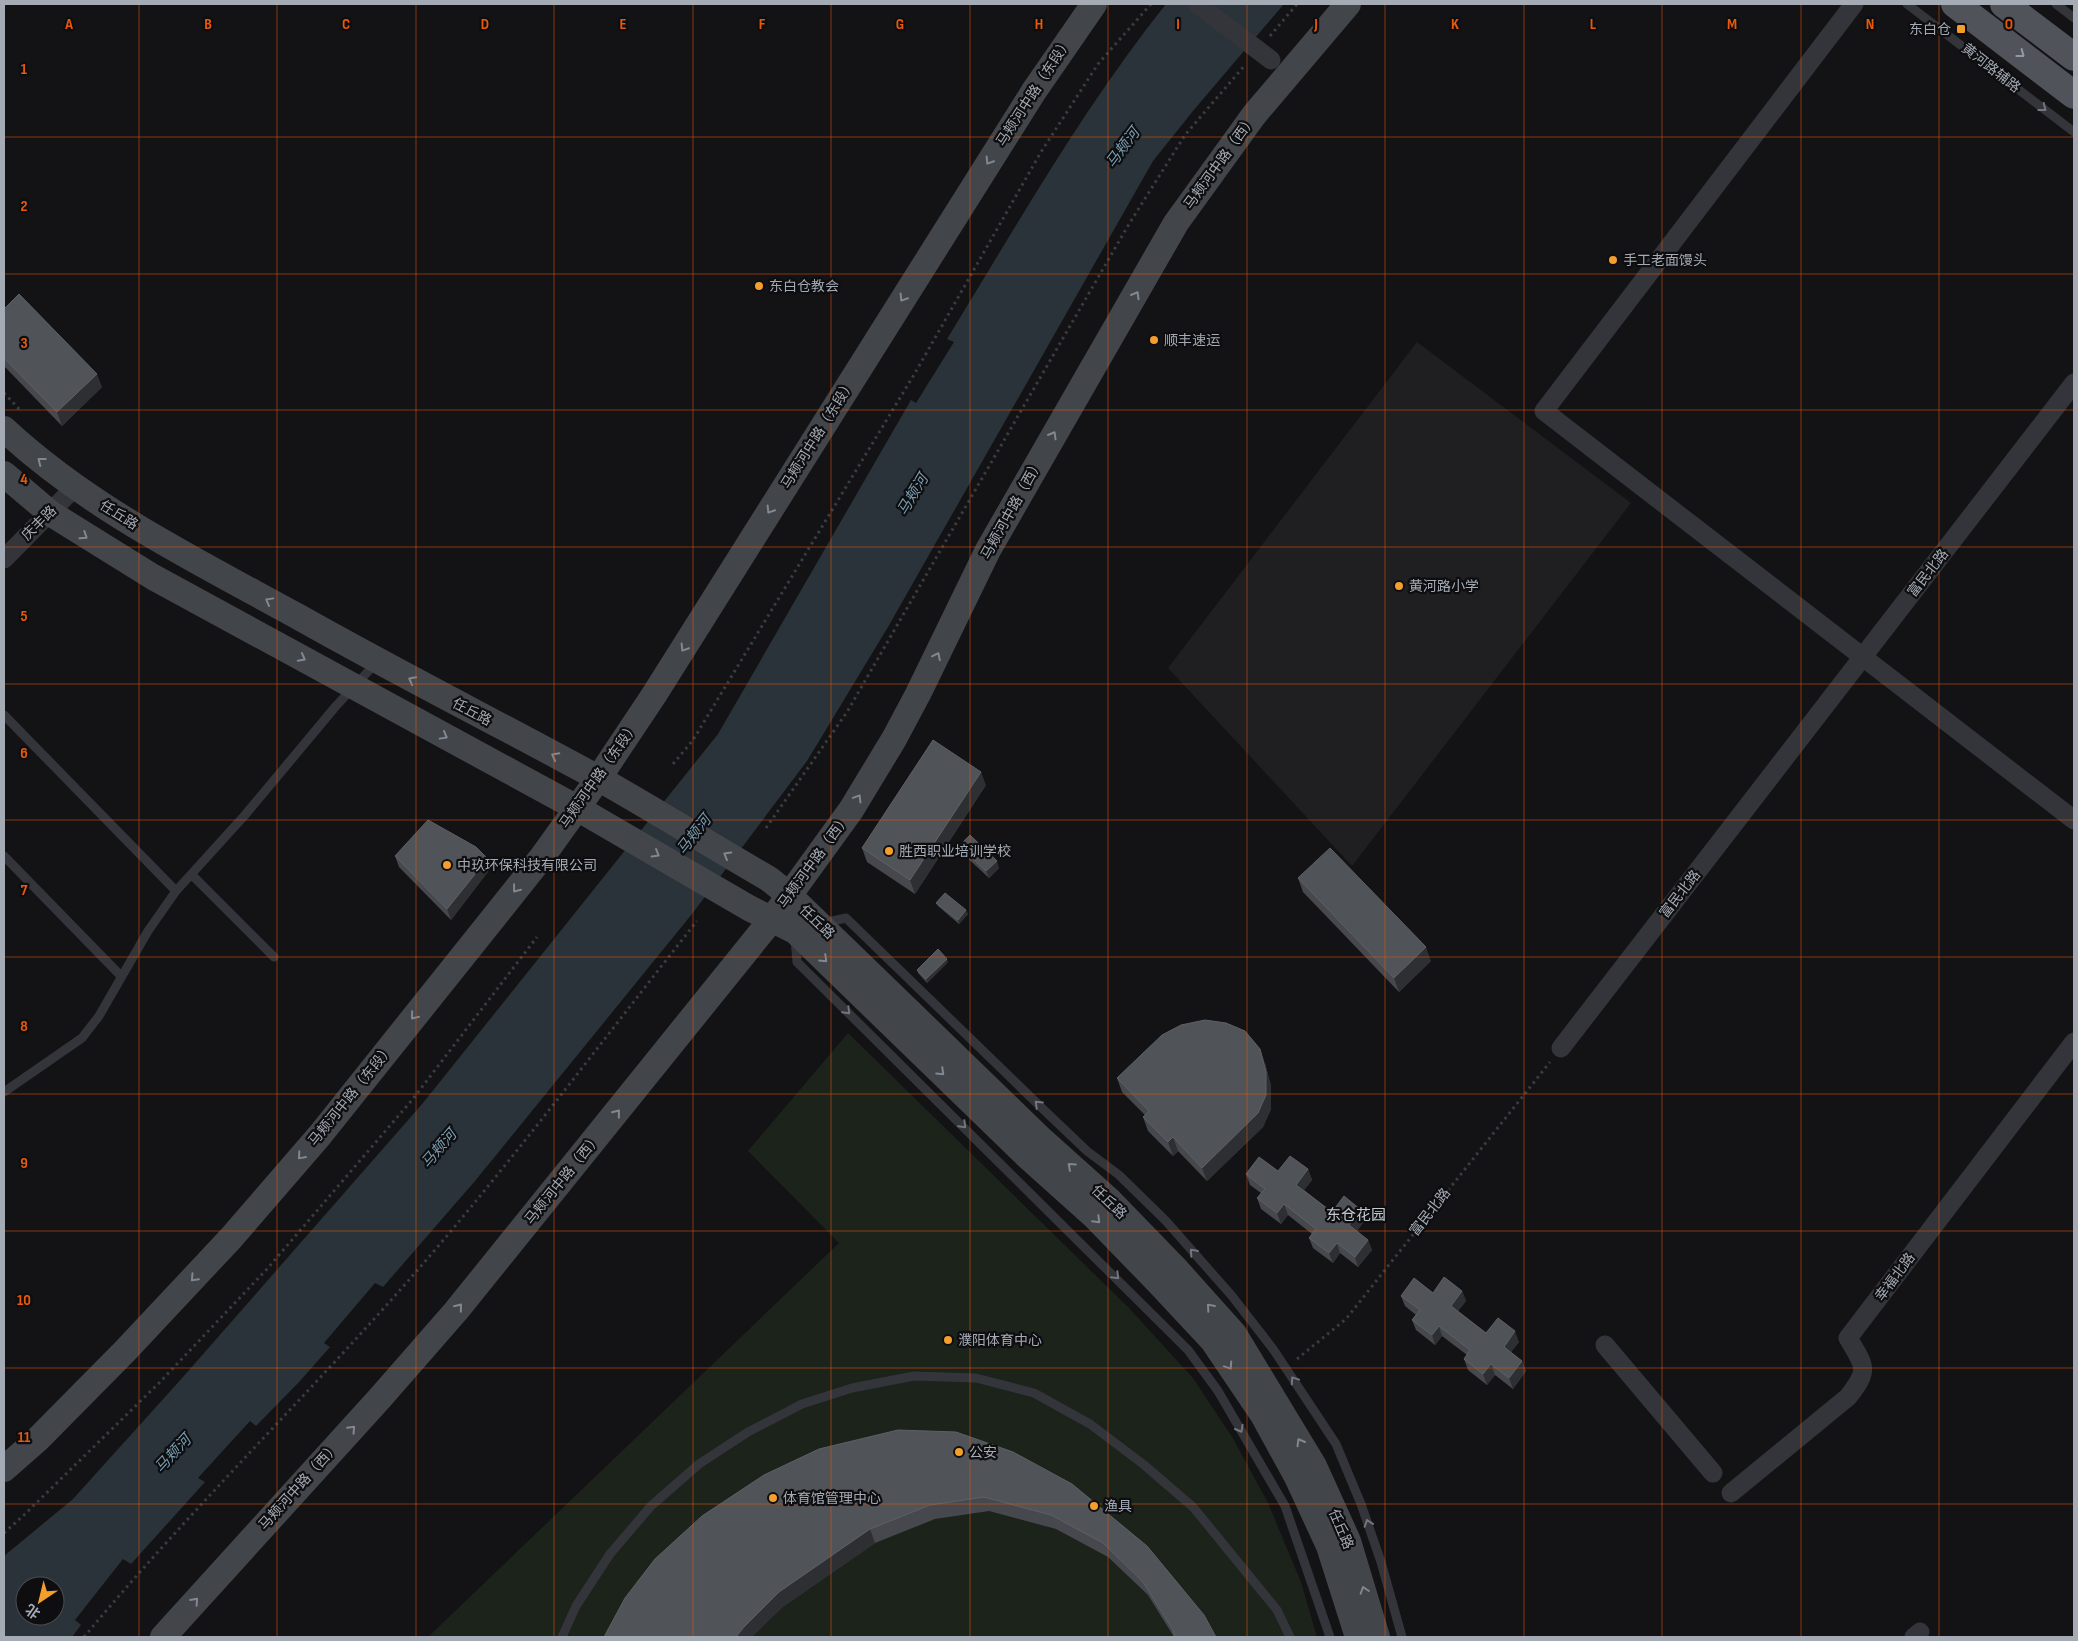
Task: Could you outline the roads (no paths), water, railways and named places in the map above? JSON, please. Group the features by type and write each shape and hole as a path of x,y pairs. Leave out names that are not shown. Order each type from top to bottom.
{"main road":[{"path":"1955,4 2074,95"},
{"path":"2004,4 2074,57"}],"street":[{"name":"马颊河中路（东段）","path":"4,1469 37,1440 125,1351 231,1238 320,1135 542,857 598,779 654,695 1034,91 1094,4"},
{"path":"1197,4 1279,67"},
{"name":"马颊河中路（西）","path":"163,1637 456,1311 772,919 779,887 851,810 894,739 992,542 1176,224 1249,122 1279,67 1348,4"},
{"path":"1854,4 1544,411 2074,820"},
{"name":"富民北路","path":"1561,1048 2074,383"},
{"name":"任丘路","path":"4,429 26,450 75,487 169,546 378,662 598,779 779,887 820,924 1042,1140 1110,1201 1175,1268 1234,1334 1314,1466 1348,1541 1377,1637"},
{"name":"任丘路","path":"4,474 50,513 153,578 577,808 749,908 794,931 1019,1148 1094,1216 1213,1341 1263,1415 1297,1477 1329,1546 1358,1637"},
{"name":"庆丰路","path":"4,559 75,487"},
{"name":"幸福北路","path":"1731,1493 1848,1397 1863,1378 1862,1361 1848,1338 2074,1042"},
{"path":"1605,1345 1712,1472"}],"lane":[{"name":"黄河路辅路","path":"1907,4 2074,132"},
{"path":"2056,4 2074,18"},
{"path":"4,1092 82,1038 99,1016 148,931 176,892 354,686 378,662"},
{"path":"4,715 176,892"},
{"path":"4,856 121,976"},
{"path":"192,875 274,957"},
{"path":"820,924 846,918 1045,1111 1088,1151 1120,1174 1166,1221 1232,1296 1286,1368 1336,1444 1361,1504 1381,1562 1402,1637"},
{"path":"794,931 797,962 1188,1350 1218,1391 1285,1506 1330,1637"},
{"path":"562,1637 576,1606 610,1554 651,1506 699,1464 748,1432 802,1404 852,1388 914,1376 976,1378 1034,1393 1090,1424 1144,1464 1193,1507 1277,1610 1290,1637"}],"water":[{"name":"马颊河","path":"1166,4 1284,4 1153,161 888,627 807,761 692,914 475,1181 383,1287 375,1283 324,1343 330,1347 256,1426 250,1421 198,1478 205,1482 131,1564 123,1559 75,1620 81,1625 72,1637 4,1637 4,1556 73,1499 183,1377 423,1103 718,734 911,400 916,403 954,342 947,339 1025,210 1107,84"}],"place":[{"name":"东白仓","path":"1961,29"},
{"name":"手工老面馒头","path":"1613,260"},
{"name":"东白仓教会","path":"759,286"},
{"name":"顺丰速运","path":"1154,340"},
{"name":"黄河路小学","path":"1399,586"},
{"name":"胜西职业培训学校","path":"889,851"},
{"name":"中玖环保科技有限公司","path":"447,865"},
{"name":"濮阳体育中心","path":"948,1340"},
{"name":"公安","path":"959,1452"},
{"name":"体育馆管理中心","path":"773,1498"},
{"name":"渔具","path":"1094,1506"}],"district":[{"name":"东仓花园","path":"1356,1215"}]}
